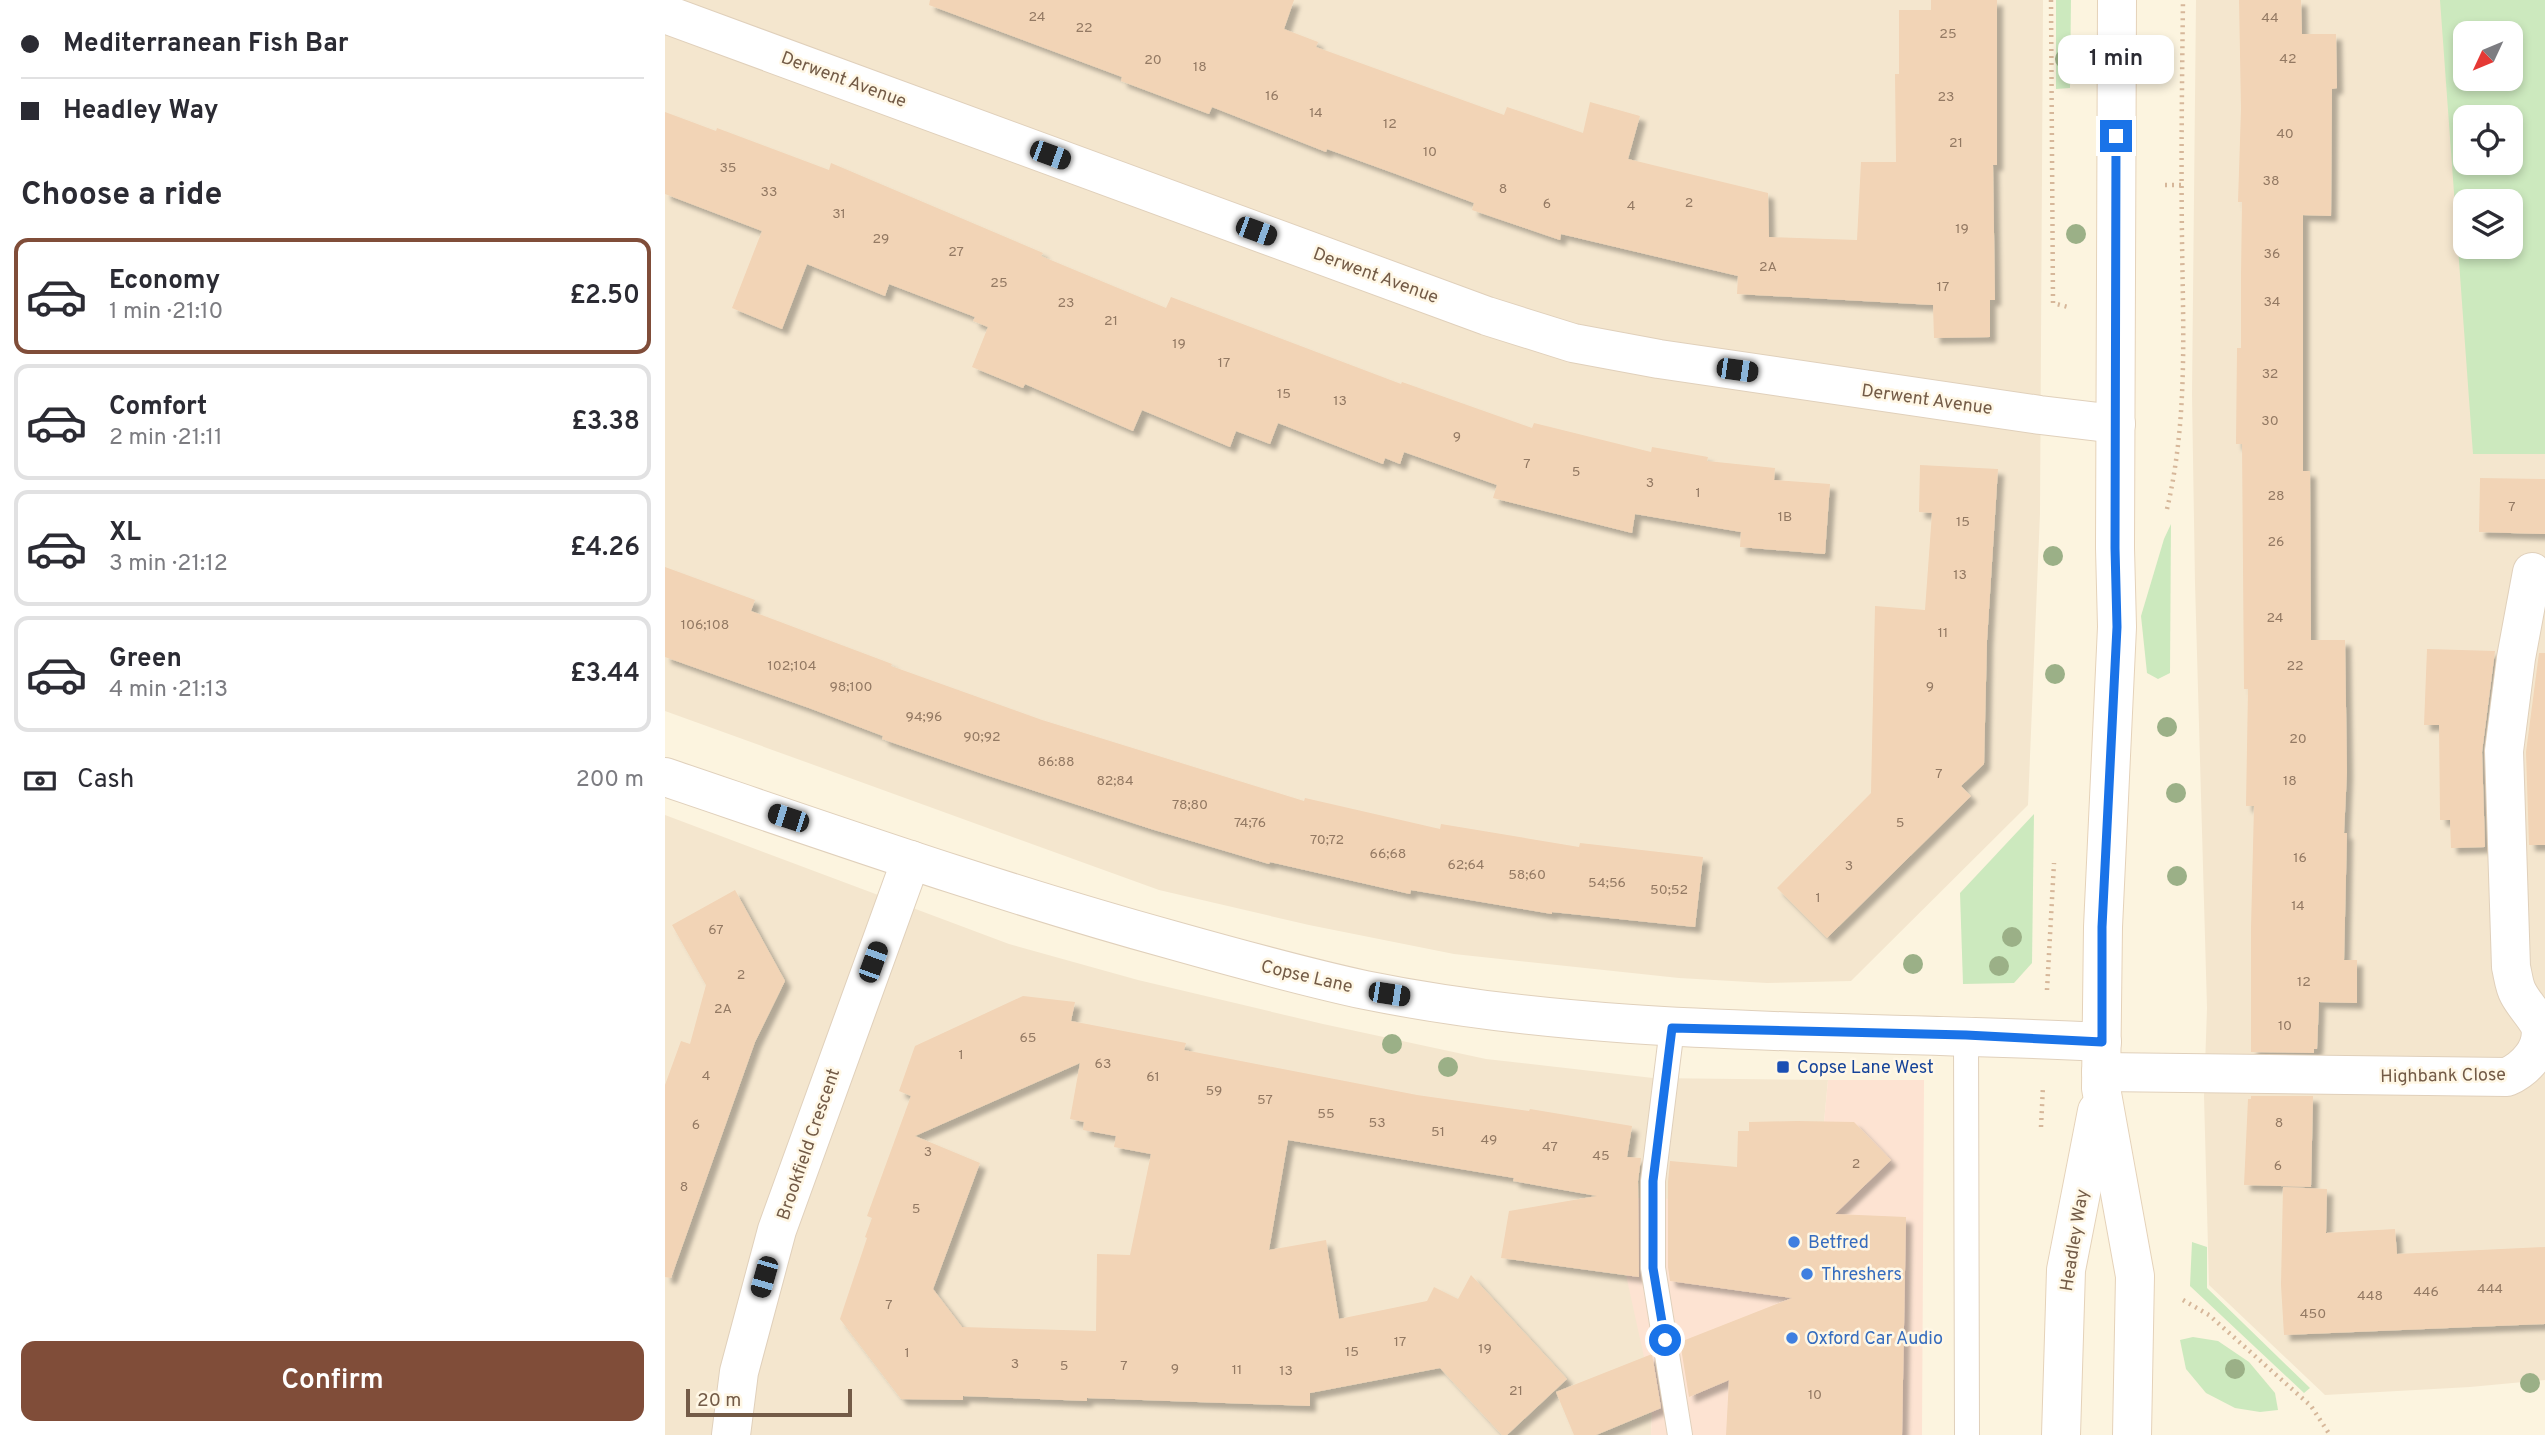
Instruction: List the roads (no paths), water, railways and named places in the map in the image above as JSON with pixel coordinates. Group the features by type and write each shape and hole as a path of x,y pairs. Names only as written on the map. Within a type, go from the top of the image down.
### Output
{"street":[{"name":"Headley Way","path":"2061,1435 2066,1270 2101,1067 2102,927 2117,627 2117,0"},
{"name":"Derwent Avenue","path":"665,13 1474,312 1573,343 1686,363 2116,424"},
{"name":"Highbank Close","path":"2101,1067 2507,1077 2521,1071 2541,1044 2540,1027 2517,991 2511,967 2504,751 2515,658 2532,572"},
{"name":"Copse Lane","path":"665,777 1083,915 1246,961 1366,990 1483,1009 1672,1028 1966,1035 2101,1067"},
{"name":"Brookfield Crescent","path":"731,1435 739,1373 777,1230 911,860"},
{"name":"Headley Way","path":"2101,1067 2135,1276 2132,1435"}],"lane":[{"path":"1672,1028 1653,1181 1653,1268 1680,1435"},
{"path":"1966,1035 1967,1435"}],"place":[{"name":"Copse Lane West","path":"1783,1067"},
{"name":"Betfred","path":"1794,1242"},
{"name":"Threshers","path":"1807,1274"},
{"name":"Oxford Car Audio","path":"1792,1338"}]}
